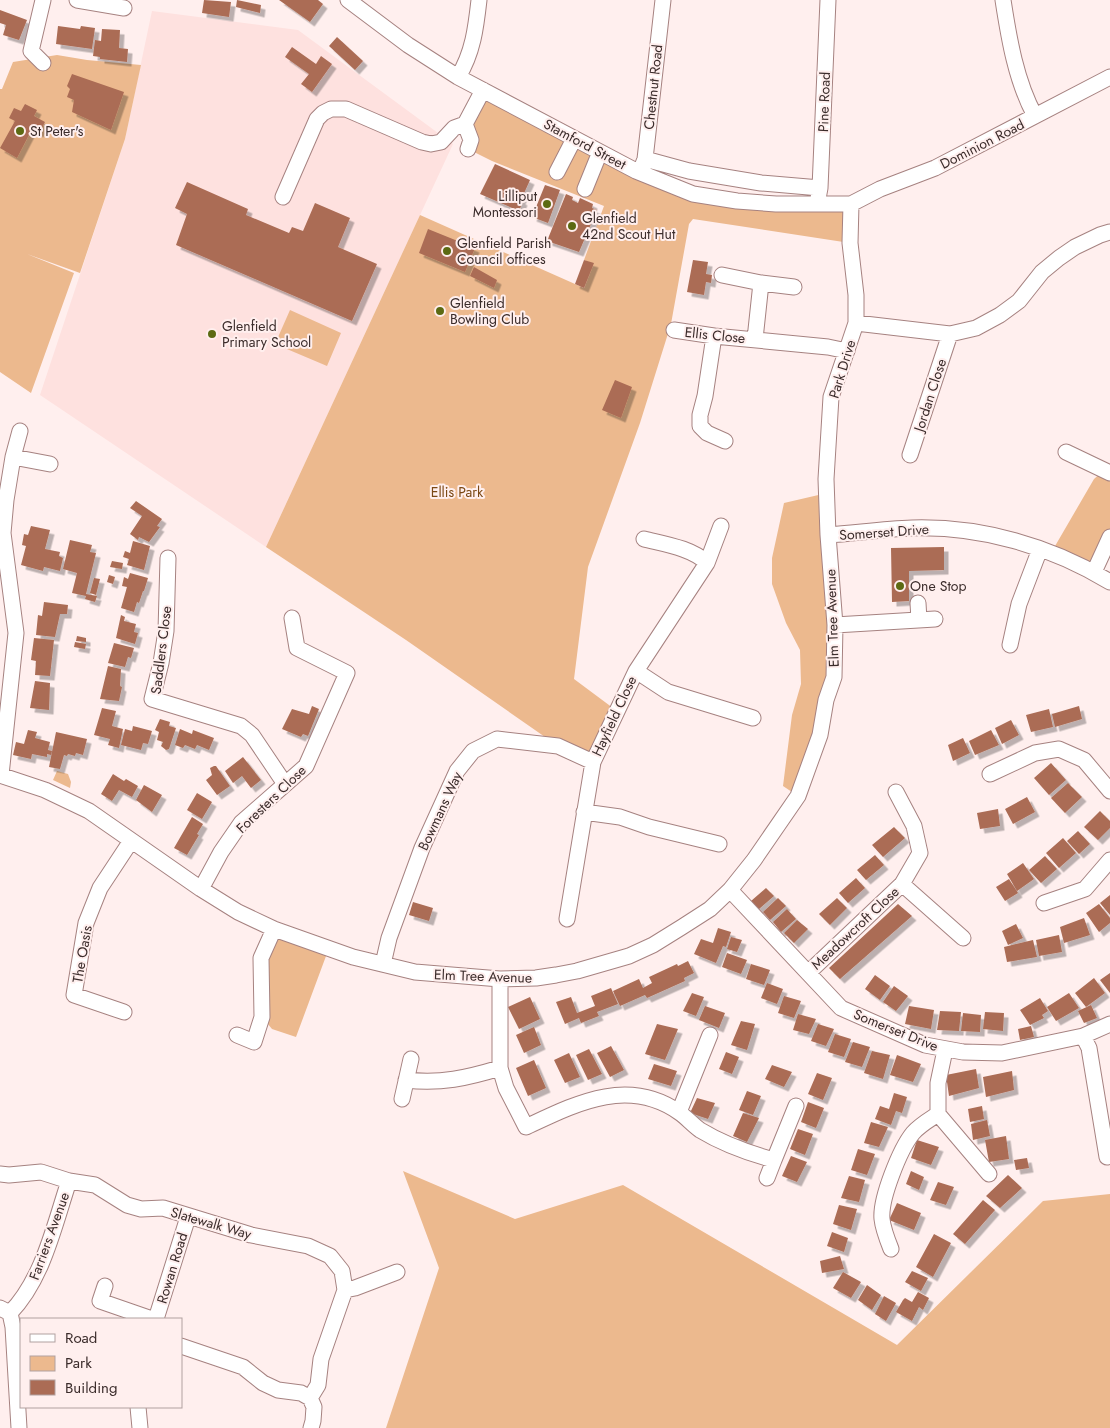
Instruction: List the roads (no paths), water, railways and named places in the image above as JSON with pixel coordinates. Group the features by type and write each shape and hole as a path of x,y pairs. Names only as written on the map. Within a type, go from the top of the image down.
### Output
{"street":[{"path":"43,0 31,50 43,63"},
{"path":"78,0 124,8"},
{"name":"Stamford Street","path":"348,0 408,44 458,77 600,152 642,166 693,194 736,201 776,204 851,204"},
{"path":"458,77 466,64 474,34 479,0"},
{"name":"Chestnut Road","path":"642,166 663,0"},
{"name":"Pine Road","path":"817,204 820,188 828,0"},
{"path":"1002,0 1017,72 1028,103 1035,116"},
{"name":"Dominion Road","path":"851,204 880,189 935,168 1110,77"},
{"path":"283,197 317,119 323,113 331,109 346,109 422,142 431,144 441,142 454,128 465,124 483,90"},
{"path":"465,124 471,140 468,149"},
{"path":"558,172 574,139"},
{"path":"585,189 600,152"},
{"path":"642,166 689,171 762,183 820,188"},
{"name":"Park Drive","path":"828,535 826,479 831,397 856,323 856,296 850,233 851,204"},
{"path":"856,323 950,334 976,328 1000,316 1019,301 1042,272 1059,258 1100,234 1110,232"},
{"path":"722,275 794,287"},
{"name":"Ellis Close","path":"755,339 761,283"},
{"name":"Ellis Close","path":"674,330 714,336 828,347 847,351"},
{"name":"Jordan Close","path":"910,455 950,334"},
{"path":"714,336 705,396 700,415 700,426 707,433 725,441"},
{"path":"0,775 16,633 3,533 13,457 20,431"},
{"path":"1066,452 1110,473"},
{"path":"13,457 50,464"},
{"name":"Hayfield Close","path":"567,919 593,762 636,671 707,563 721,526"},
{"name":"Somerset Drive","path":"828,535 912,528 946,529 988,535 1040,549 1067,559 1110,582"},
{"name":"Elm Tree Avenue","path":"0,775 45,790 89,810 200,890 238,912 274,929 353,957 415,972 500,979 536,978 556,975 630,956 653,945 710,909 730,890 754,860 798,796 820,735 826,700 834,677 835,625 828,535"},
{"path":"1094,572 1110,537"},
{"path":"644,539 689,552 707,563"},
{"path":"1010,645 1018,604 1040,549"},
{"name":"Saddlers Close","path":"168,558 166,631 161,663 152,699 241,726 252,735 285,784"},
{"path":"918,603 919,620"},
{"name":"Foresters Close","path":"200,890 221,852 241,823 306,766 347,673 297,648 292,618"},
{"path":"835,625 935,619"},
{"path":"636,671 668,692 754,718"},
{"name":"Bowmans Way","path":"383,964 389,938 422,848 457,771 473,751 496,740 558,746 593,762"},
{"path":"990,774 1035,753 1059,749 1084,760 1110,792"},
{"name":"Meadowcroft Close","path":"808,973 902,884 920,854 914,826 896,792"},
{"path":"584,812 620,817 649,827 719,844"},
{"name":"The Oasis","path":"124,1012 74,995 86,923 100,888 131,841"},
{"path":"1044,903 1085,889 1110,860"},
{"name":"Meadowcroft Close","path":"902,884 963,938"},
{"name":"Somerset Drive","path":"730,890 841,1008 925,1045 963,1052 1002,1053 1083,1036 1110,1024"},
{"path":"236,1035 254,1042 262,1017 261,958 274,929"},
{"path":"500,979 500,1068 506,1088 528,1132 576,1105 593,1099 609,1096 642,1096 679,1112 699,1129 722,1142 774,1160"},
{"path":"679,1112 710,1035"},
{"path":"1083,1036 1089,1048 1105,1111 1107,1156"},
{"path":"945,1050 938,1082 938,1114 989,1174"},
{"path":"402,1099 412,1059"},
{"path":"406,1080 438,1082 465,1078 500,1068"},
{"path":"767,1178 796,1106"},
{"path":"891,1249 882,1218 884,1196 901,1152 912,1134 919,1126 938,1114"},
{"name":"Slatewalk Way","path":"0,1174 41,1172 69,1181 95,1184 127,1205 141,1209 163,1208 252,1235 308,1246 330,1256 342,1271 345,1290"},
{"name":"Farriers Avenue","path":"5,1311 18,1304 36,1277 69,1181"},
{"name":"Rowan Road","path":"154,1318 188,1216"},
{"path":"310,1398 318,1385 321,1359 345,1290 397,1272"},
{"path":"105,1286 100,1301 151,1318"},
{"path":"5,1311 13,1326 20,1402 18,1428"},
{"path":"182,1346 243,1367 263,1383 278,1390 301,1393 310,1398 314,1407 313,1421 310,1428"},
{"path":"138,1408 140,1428"}],"place":[{"name":"St Peter's","path":"20,131"},
{"name":"Lilliput Montessori","path":"547,204"},
{"name":"Glenfield 42nd Scout Hut","path":"572,226"},
{"name":"Glenfield Parish Council offices","path":"447,251"},
{"name":"Glenfield Bowling Club","path":"440,311"},
{"name":"Glenfield Primary School","path":"212,334"},
{"name":"One Stop","path":"900,586"}],"park label":[{"name":"Ellis Park","path":"457,492"}]}
